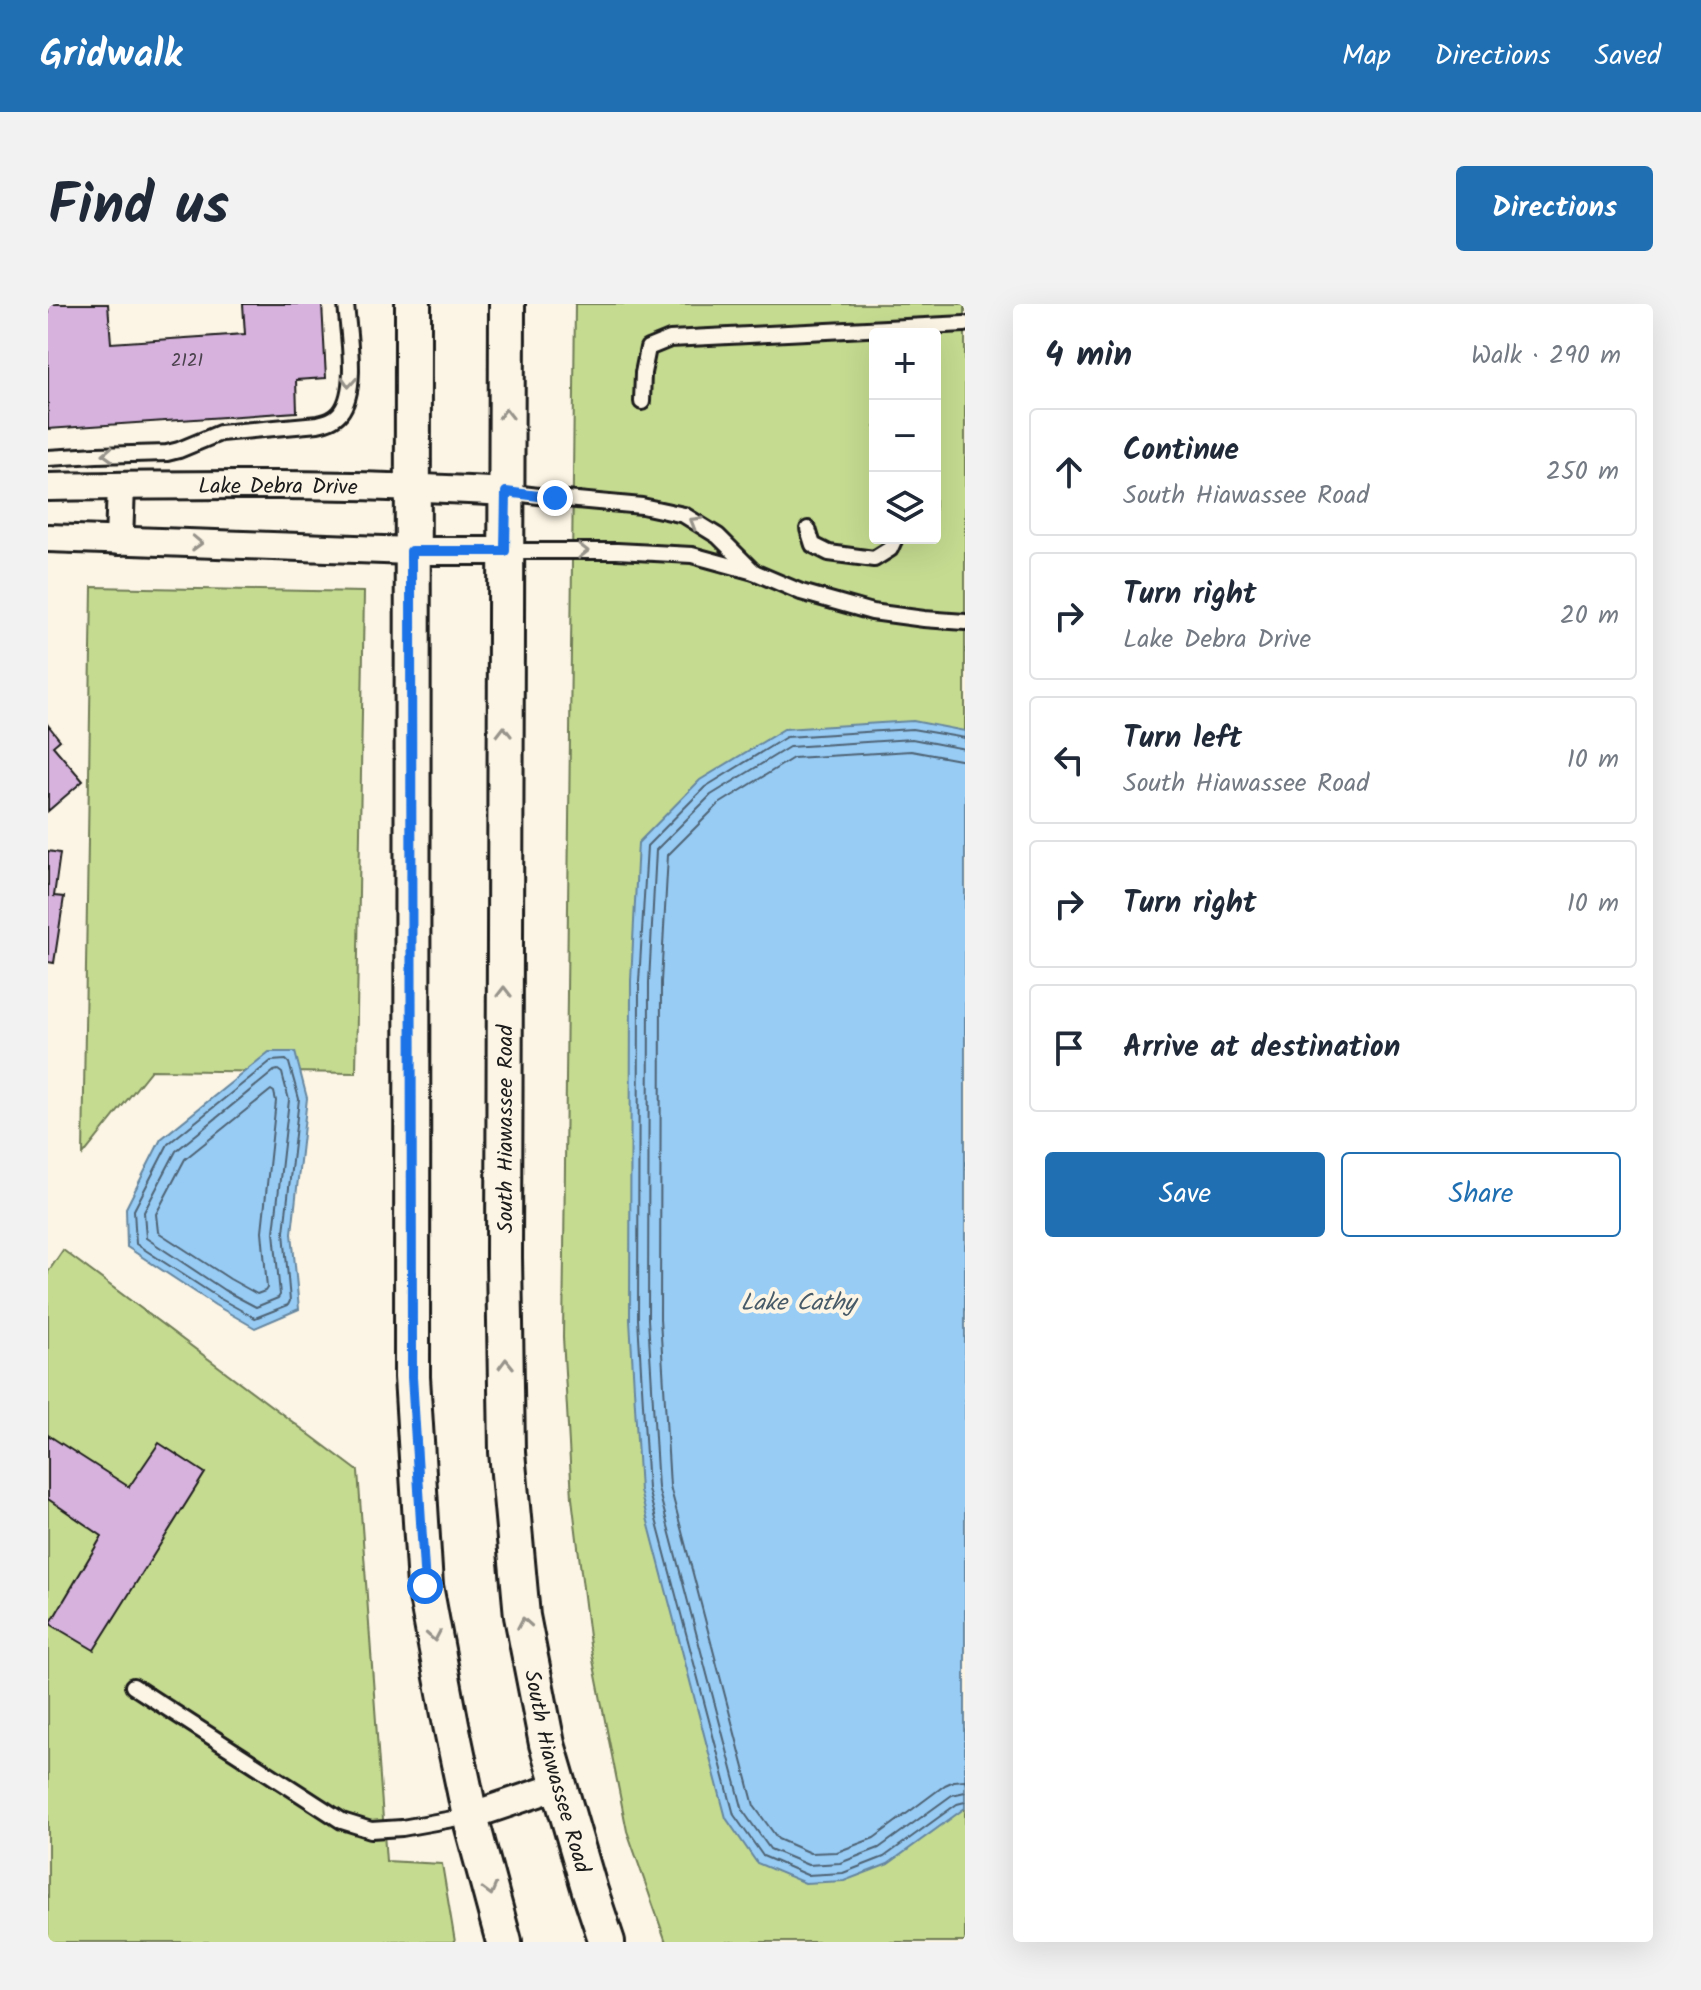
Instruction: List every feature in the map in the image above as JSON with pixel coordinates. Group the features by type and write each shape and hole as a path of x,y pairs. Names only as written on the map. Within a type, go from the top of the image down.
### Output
{"street":[{"path":"413,304 412,1377 425,1586 470,1816 504,1942"},
{"name":"South Hiawassee Road","path":"507,304 504,1257 507,1452 522,1616 547,1744 607,1942"},
{"name":"Lake Debra Drive","path":"48,487 245,484 506,492"},
{"path":"119,541 121,486"},
{"path":"48,538 411,551 505,551"},
{"path":"470,1816 559,1786"}],"lane":[{"path":"48,458 167,453 220,433 330,421 346,404 350,385 346,304"},
{"path":"642,402 648,348 670,339 965,324"},
{"path":"506,492 642,506 684,515 718,536 754,572"},
{"path":"808,529 813,545 829,553 874,559 890,549 892,544"},
{"path":"505,551 692,555 754,572 801,592 872,612 965,622"},
{"path":"133,1686 342,1821 371,1830 470,1816"}],"green space":[{"path":"575,304 965,304 965,1942 666,1942 627,1831 590,1645 572,1498 563,1337"},
{"path":"92,587 364,592 356,1073 151,1070 83,1155"},
{"path":"63,1250 358,1471 386,1861 442,1864 455,1942 48,1942 48,1272"}],"water":[{"name":"Lake Cathy","path":"913,721 965,731 965,1808 888,1864 844,1881 805,1883 757,1863 726,1818 640,1491 630,1320 631,981 638,843 700,780 784,729"},
{"path":"269,1052 295,1052 307,1098 292,1233 299,1309 255,1328 127,1247 126,1208 161,1139"}],"building":[{"path":"48,304 108,304 111,343 245,334 243,304 322,304 326,378 296,380 297,412 48,429"},
{"path":"48,725 60,740 53,746 83,781 48,811"},
{"path":"48,851 60,853 54,896 64,897 54,963 48,962"},
{"path":"48,1435 129,1487 159,1443 205,1473 94,1650 50,1624 102,1536 48,1499"}],"route":[{"path":"425,1586 412,1377 411,551 505,551 506,492 555,498"}]}
